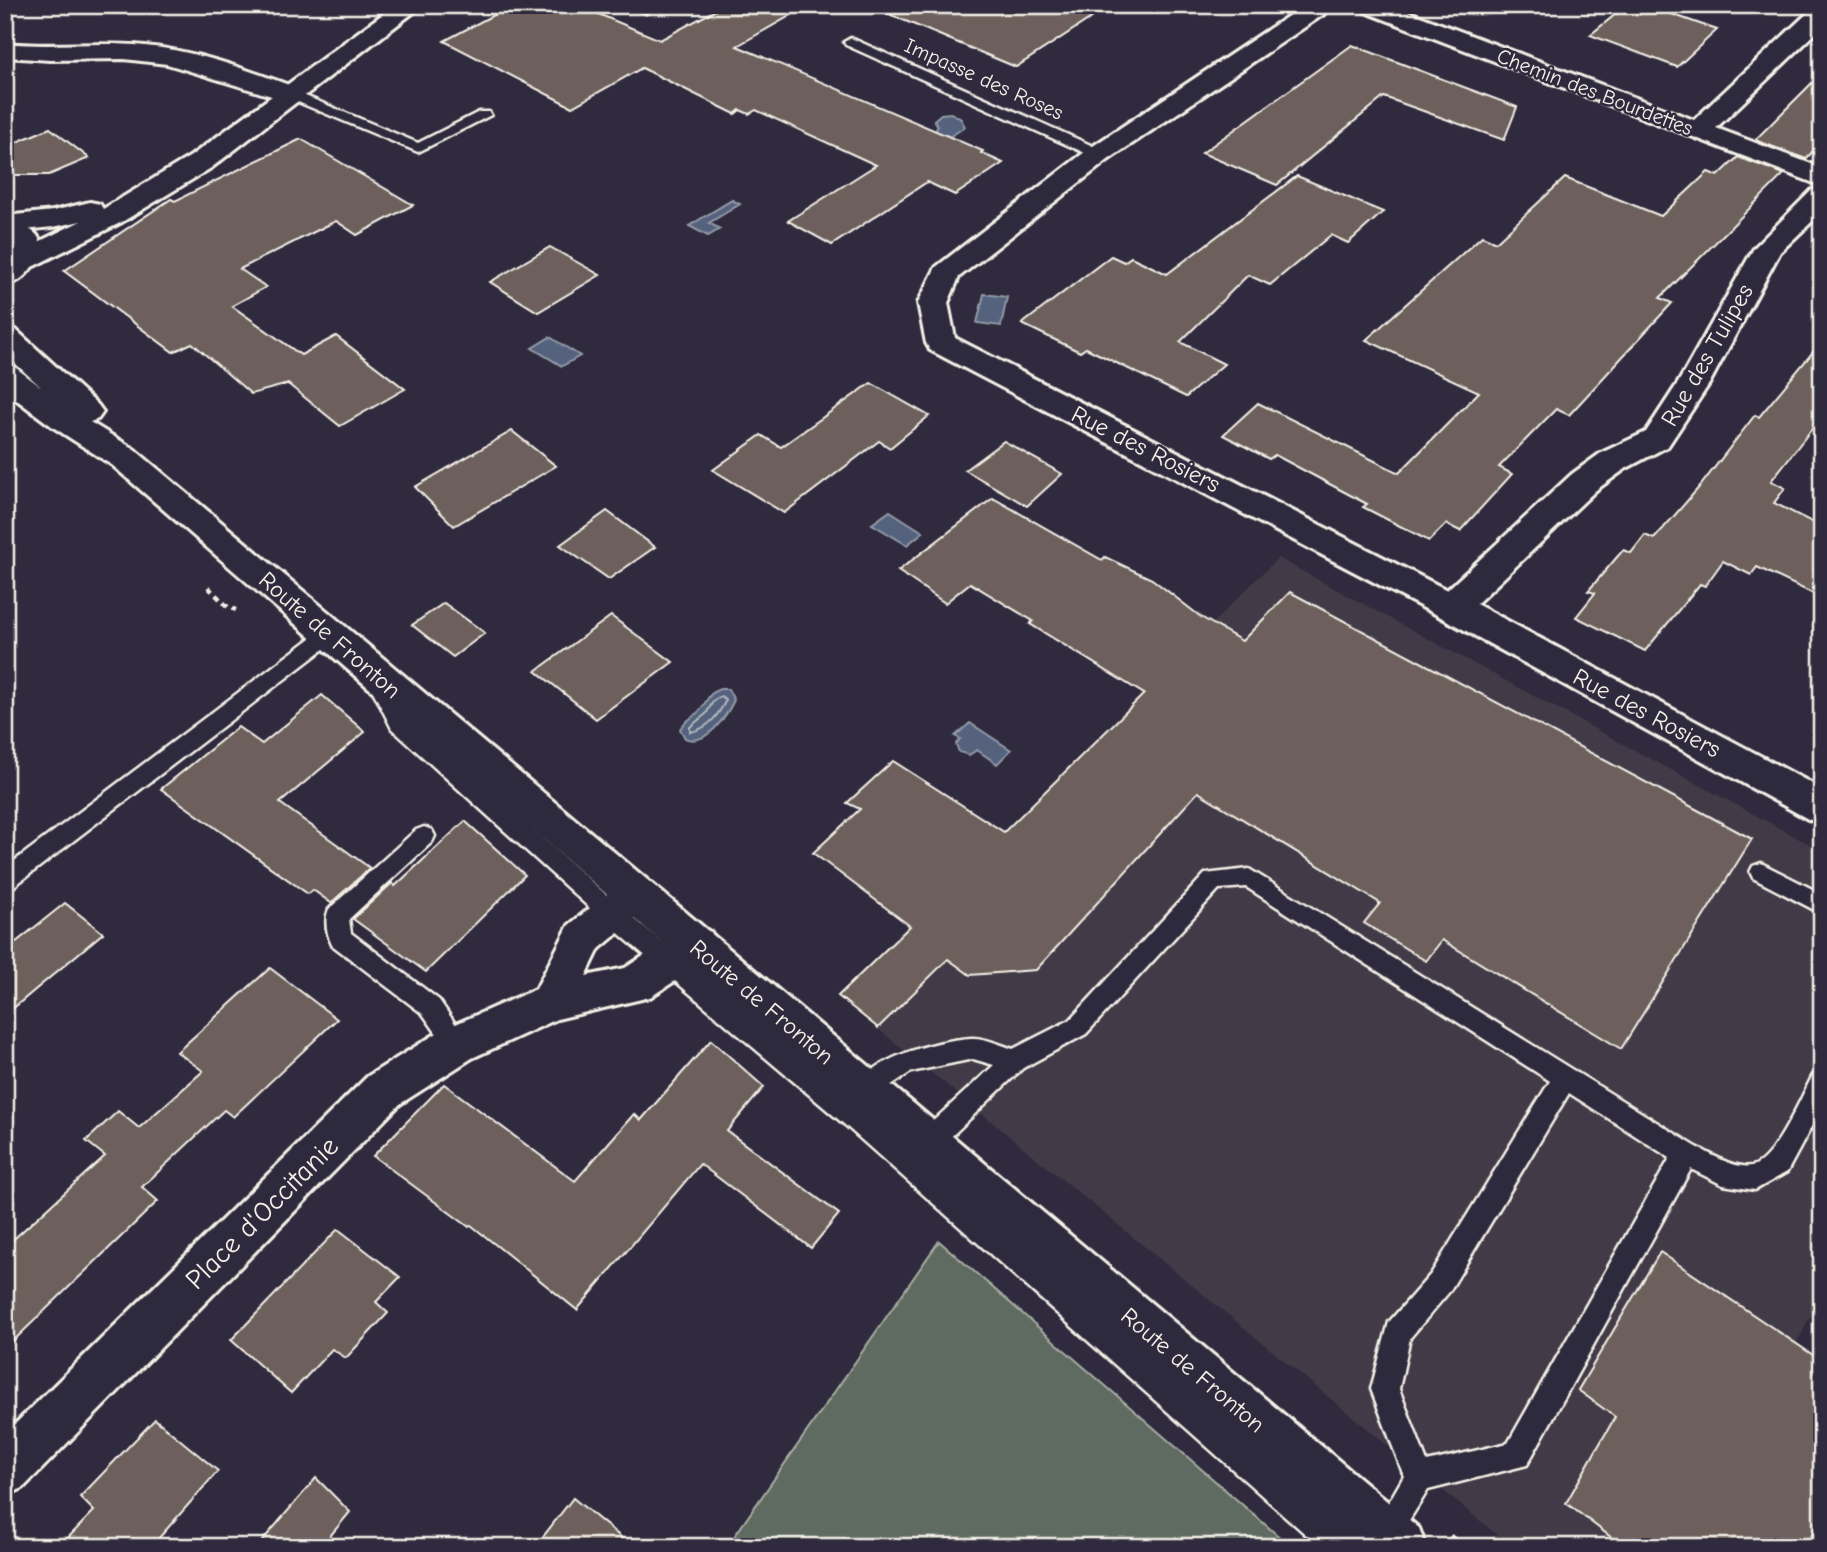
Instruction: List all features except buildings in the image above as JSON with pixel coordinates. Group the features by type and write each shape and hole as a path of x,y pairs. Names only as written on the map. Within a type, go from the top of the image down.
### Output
{"street":[{"path":"15,269 122,210 201,162 411,5"},
{"name":"Rue des Rosiers","path":"1322,5 1099,154 946,273 933,303 941,343 1451,607 1822,808"},
{"name":"Chemin des Bourdettes","path":"1368,5 1822,178"},
{"path":"1698,131 1822,13"},
{"path":"5,50 23,53 125,52 167,56 204,65 291,94"},
{"path":"5,226 53,219 103,206 144,191 201,162"},
{"name":"Rue des Tulipes","path":"1451,607 1584,482 1613,461 1657,439 1693,384 1768,248 1822,196"},
{"path":"5,226 22,235 27,242 28,251 15,269"},
{"path":"5,337 85,410 123,457"},
{"path":"8,383 123,457"},
{"name":"Route de Fronton","path":"123,457 374,673 623,904 683,954 765,1007 867,1090 1392,1540"},
{"path":"551,1002 584,937 623,904"},
{"name":"Place d'Occitanie","path":"5,1470 384,1090 457,1044 551,1002 635,984 683,954"}],"lane":[{"name":"Impasse des Roses","path":"851,42 1099,154"},
{"path":"291,94 418,148 484,115"},
{"path":"5,881 330,634"},
{"path":"424,836 337,916 340,938 431,1007 457,1044"},
{"path":"1761,872 1822,905"},
{"path":"928,1143 1015,1060 1078,1027 1213,880 1249,878 1686,1154 1723,1172 1755,1178 1778,1164 1822,1083"},
{"path":"683,954 854,1117 1342,1547"},
{"path":"867,1090 891,1070 908,1062 973,1048 1015,1060"},
{"path":"1392,1540 1419,1478 1385,1390 1398,1331 1440,1283 1566,1077"},
{"path":"1419,1478 1517,1455 1686,1154"}],"shaded area":[{"path":"1278,558 1822,851 1822,1293 1694,1547 1512,1547 838,996"}],"green space":[{"path":"939,1241 1291,1547 727,1547"}],"water":[{"path":"951,113 961,119 965,127 946,139 935,131 938,126 934,120 941,114"},
{"path":"732,200 740,204 709,223 720,229 708,236 689,226"},
{"path":"984,294 1007,297 1001,326 977,323"},
{"path":"550,337 580,356 562,366 532,348"},
{"path":"890,511 923,532 907,545 872,524"},
{"path":"720,689 728,689 734,700 726,714 708,734 693,740 685,738 680,729 682,726"},
{"path":"970,723 1011,750 997,764 977,750 969,755 959,752 956,744 960,739 955,736"}]}
